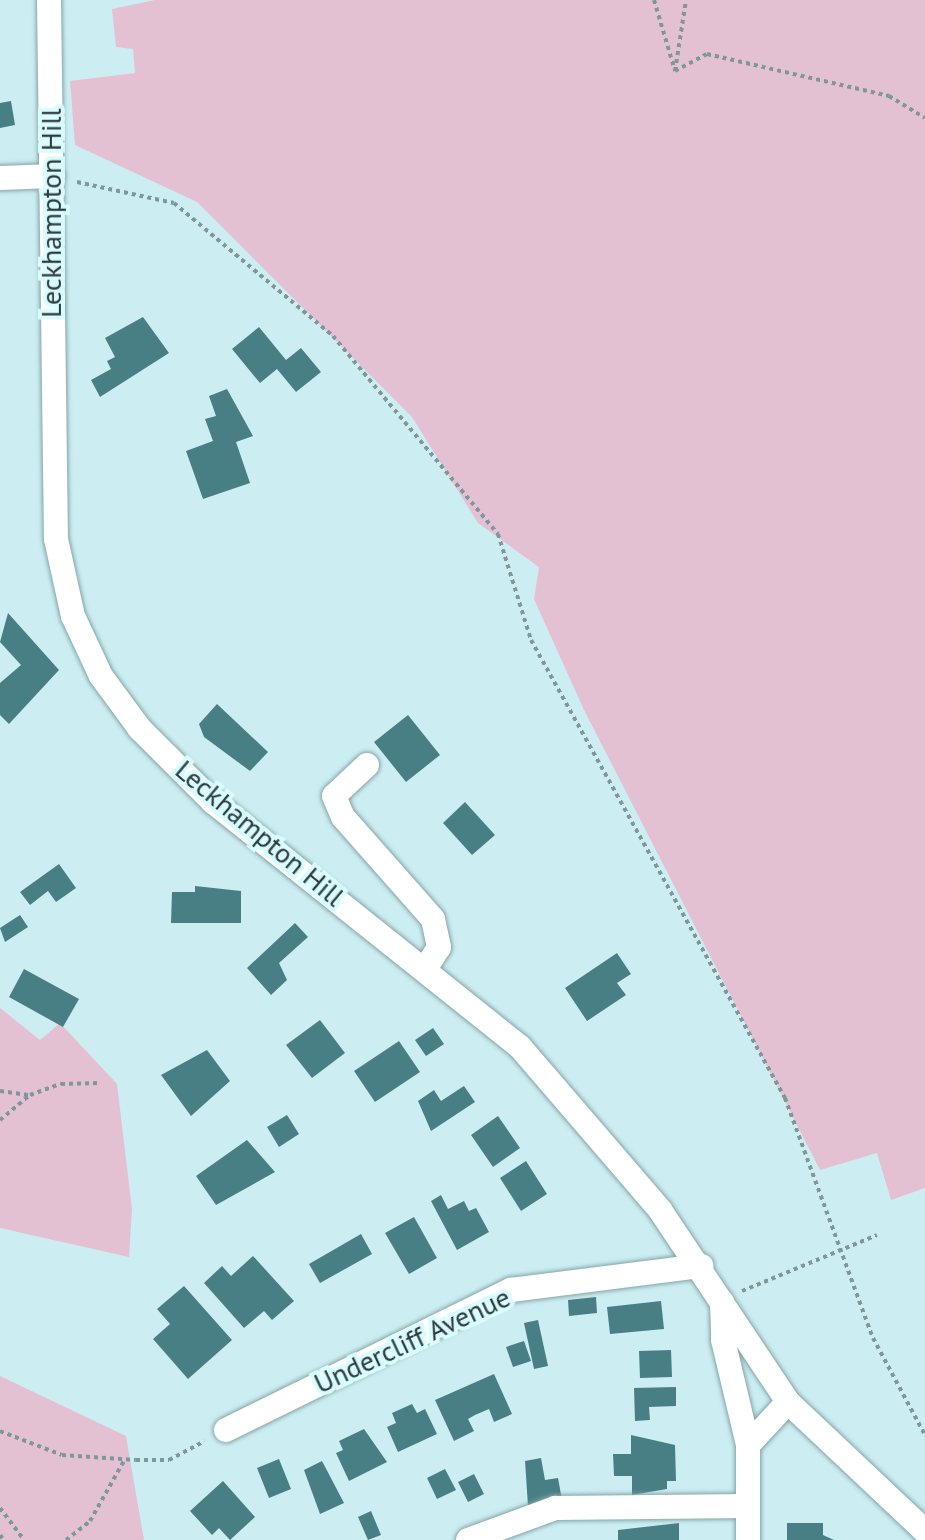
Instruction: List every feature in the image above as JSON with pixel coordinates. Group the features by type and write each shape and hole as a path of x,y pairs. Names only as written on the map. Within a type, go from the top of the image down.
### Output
{"street":[{"name":"Leckhampton Hill","path":"49,0 56,539 85,647 126,712 212,801 520,1047 573,1103 701,1266 788,1402 925,1531"},
{"path":"0,178 53,176"},
{"path":"367,765 334,796 343,817 433,919 439,947 425,969"},
{"name":"Undercliff Avenue","path":"226,1430 511,1290 701,1266"},
{"path":"722,1300 723,1340 748,1445 748,1540"},
{"path":"748,1445 788,1402"},
{"path":"468,1540 555,1508 748,1506"}],"path":[{"path":"654,0 675,71"},
{"path":"675,71 686,0"},
{"path":"675,71 707,54 889,96 925,118"},
{"path":"53,176 174,203 333,336 498,534 531,640 785,1098 873,1338 925,1435"},
{"path":"0,1120 30,1095 61,1084 101,1083"},
{"path":"0,1091 30,1095"},
{"path":"722,1300 877,1235"},
{"path":"0,1431 62,1455 169,1460 226,1430"},
{"path":"66,1540 90,1521 125,1459"},
{"path":"0,1508 24,1540"},
{"path":"0,1535 4,1540"}],"shaded area":[{"path":"155,0 925,0 925,1188 891,1200 877,1153 820,1170 584,710 534,599 539,567 478,523 412,417 197,202 75,145 70,81 135,73 133,49 116,47 112,9"},
{"path":"0,1008 40,1040 60,1023 117,1084 132,1209 129,1257 0,1228"},
{"path":"0,1376 126,1436 144,1540 0,1540"}],"building":[{"path":"11,101 15,125 0,128 0,103"},
{"path":"143,317 169,353 100,397 91,380 111,369 107,361 115,357 105,338"},
{"path":"259,327 286,360 301,348 321,372 296,392 277,369 260,383 232,349"},
{"path":"227,389 253,436 236,442 250,483 203,499 186,451 213,441 205,419 216,416 209,396"},
{"path":"8,613 59,670 9,724 0,715 0,683 21,665 0,642"},
{"path":"217,704 268,752 250,771 204,737 199,724"},
{"path":"408,715 440,755 406,782 374,742"},
{"path":"465,802 495,835 472,855 443,823"},
{"path":"59,864 76,888 56,902 48,891 30,905 20,892"},
{"path":"195,886 241,891 241,923 171,923 172,892 195,892"},
{"path":"20,915 28,927 5,942 0,928"},
{"path":"295,923 308,937 279,963 287,980 271,995 247,968"},
{"path":"617,953 631,974 617,983 626,995 587,1021 565,988"},
{"path":"24,969 79,999 63,1027 9,997"},
{"path":"320,1020 345,1053 312,1078 286,1045"},
{"path":"433,1028 444,1044 426,1056 415,1040"},
{"path":"399,1041 420,1072 375,1102 354,1071"},
{"path":"207,1050 230,1081 191,1116 161,1075"},
{"path":"464,1086 475,1102 431,1131 418,1101 434,1090 441,1101"},
{"path":"287,1115 299,1134 279,1147 267,1127"},
{"path":"498,1116 520,1148 493,1167 471,1135"},
{"path":"247,1140 275,1172 216,1205 196,1176"},
{"path":"526,1161 547,1194 521,1211 500,1178"},
{"path":"441,1195 448,1209 464,1201 469,1211 476,1208 489,1232 457,1250 431,1201"},
{"path":"414,1217 437,1258 409,1274 385,1233"},
{"path":"361,1234 372,1254 320,1283 309,1264"},
{"path":"253,1256 294,1301 272,1320 264,1311 244,1328 204,1283 222,1266 231,1276"},
{"path":"184,1286 232,1340 188,1379 153,1339 170,1324 157,1309"},
{"path":"596,1297 597,1313 569,1316 568,1300"},
{"path":"661,1301 664,1329 610,1334 607,1307"},
{"path":"538,1320 548,1366 534,1369 524,1323"},
{"path":"524,1341 531,1361 513,1367 506,1347"},
{"path":"671,1350 672,1377 640,1378 639,1351"},
{"path":"494,1374 512,1414 494,1422 489,1409 475,1415 468,1419 474,1431 454,1441 435,1400"},
{"path":"676,1387 676,1406 649,1407 650,1420 635,1421 634,1388"},
{"path":"412,1404 417,1413 425,1409 437,1434 398,1452 387,1427 396,1423 392,1413"},
{"path":"364,1429 387,1462 349,1481 336,1453 343,1450 339,1441"},
{"path":"631,1435 675,1445 676,1481 667,1481 667,1489 632,1495 632,1476 614,1476 613,1454 631,1454"},
{"path":"541,1458 545,1480 558,1478 562,1500 528,1506 525,1461"},
{"path":"279,1459 291,1489 269,1498 257,1468"},
{"path":"322,1461 344,1503 320,1514 304,1470"},
{"path":"445,1469 456,1490 437,1499 427,1478"},
{"path":"474,1474 484,1494 468,1502 458,1482"},
{"path":"223,1481 255,1517 230,1540 219,1528 212,1535 190,1511"},
{"path":"371,1511 381,1535 368,1540 358,1517"},
{"path":"679,1523 679,1540 618,1540 618,1530"},
{"path":"787,1523 823,1523 823,1535 834,1540 787,1540"}]}
